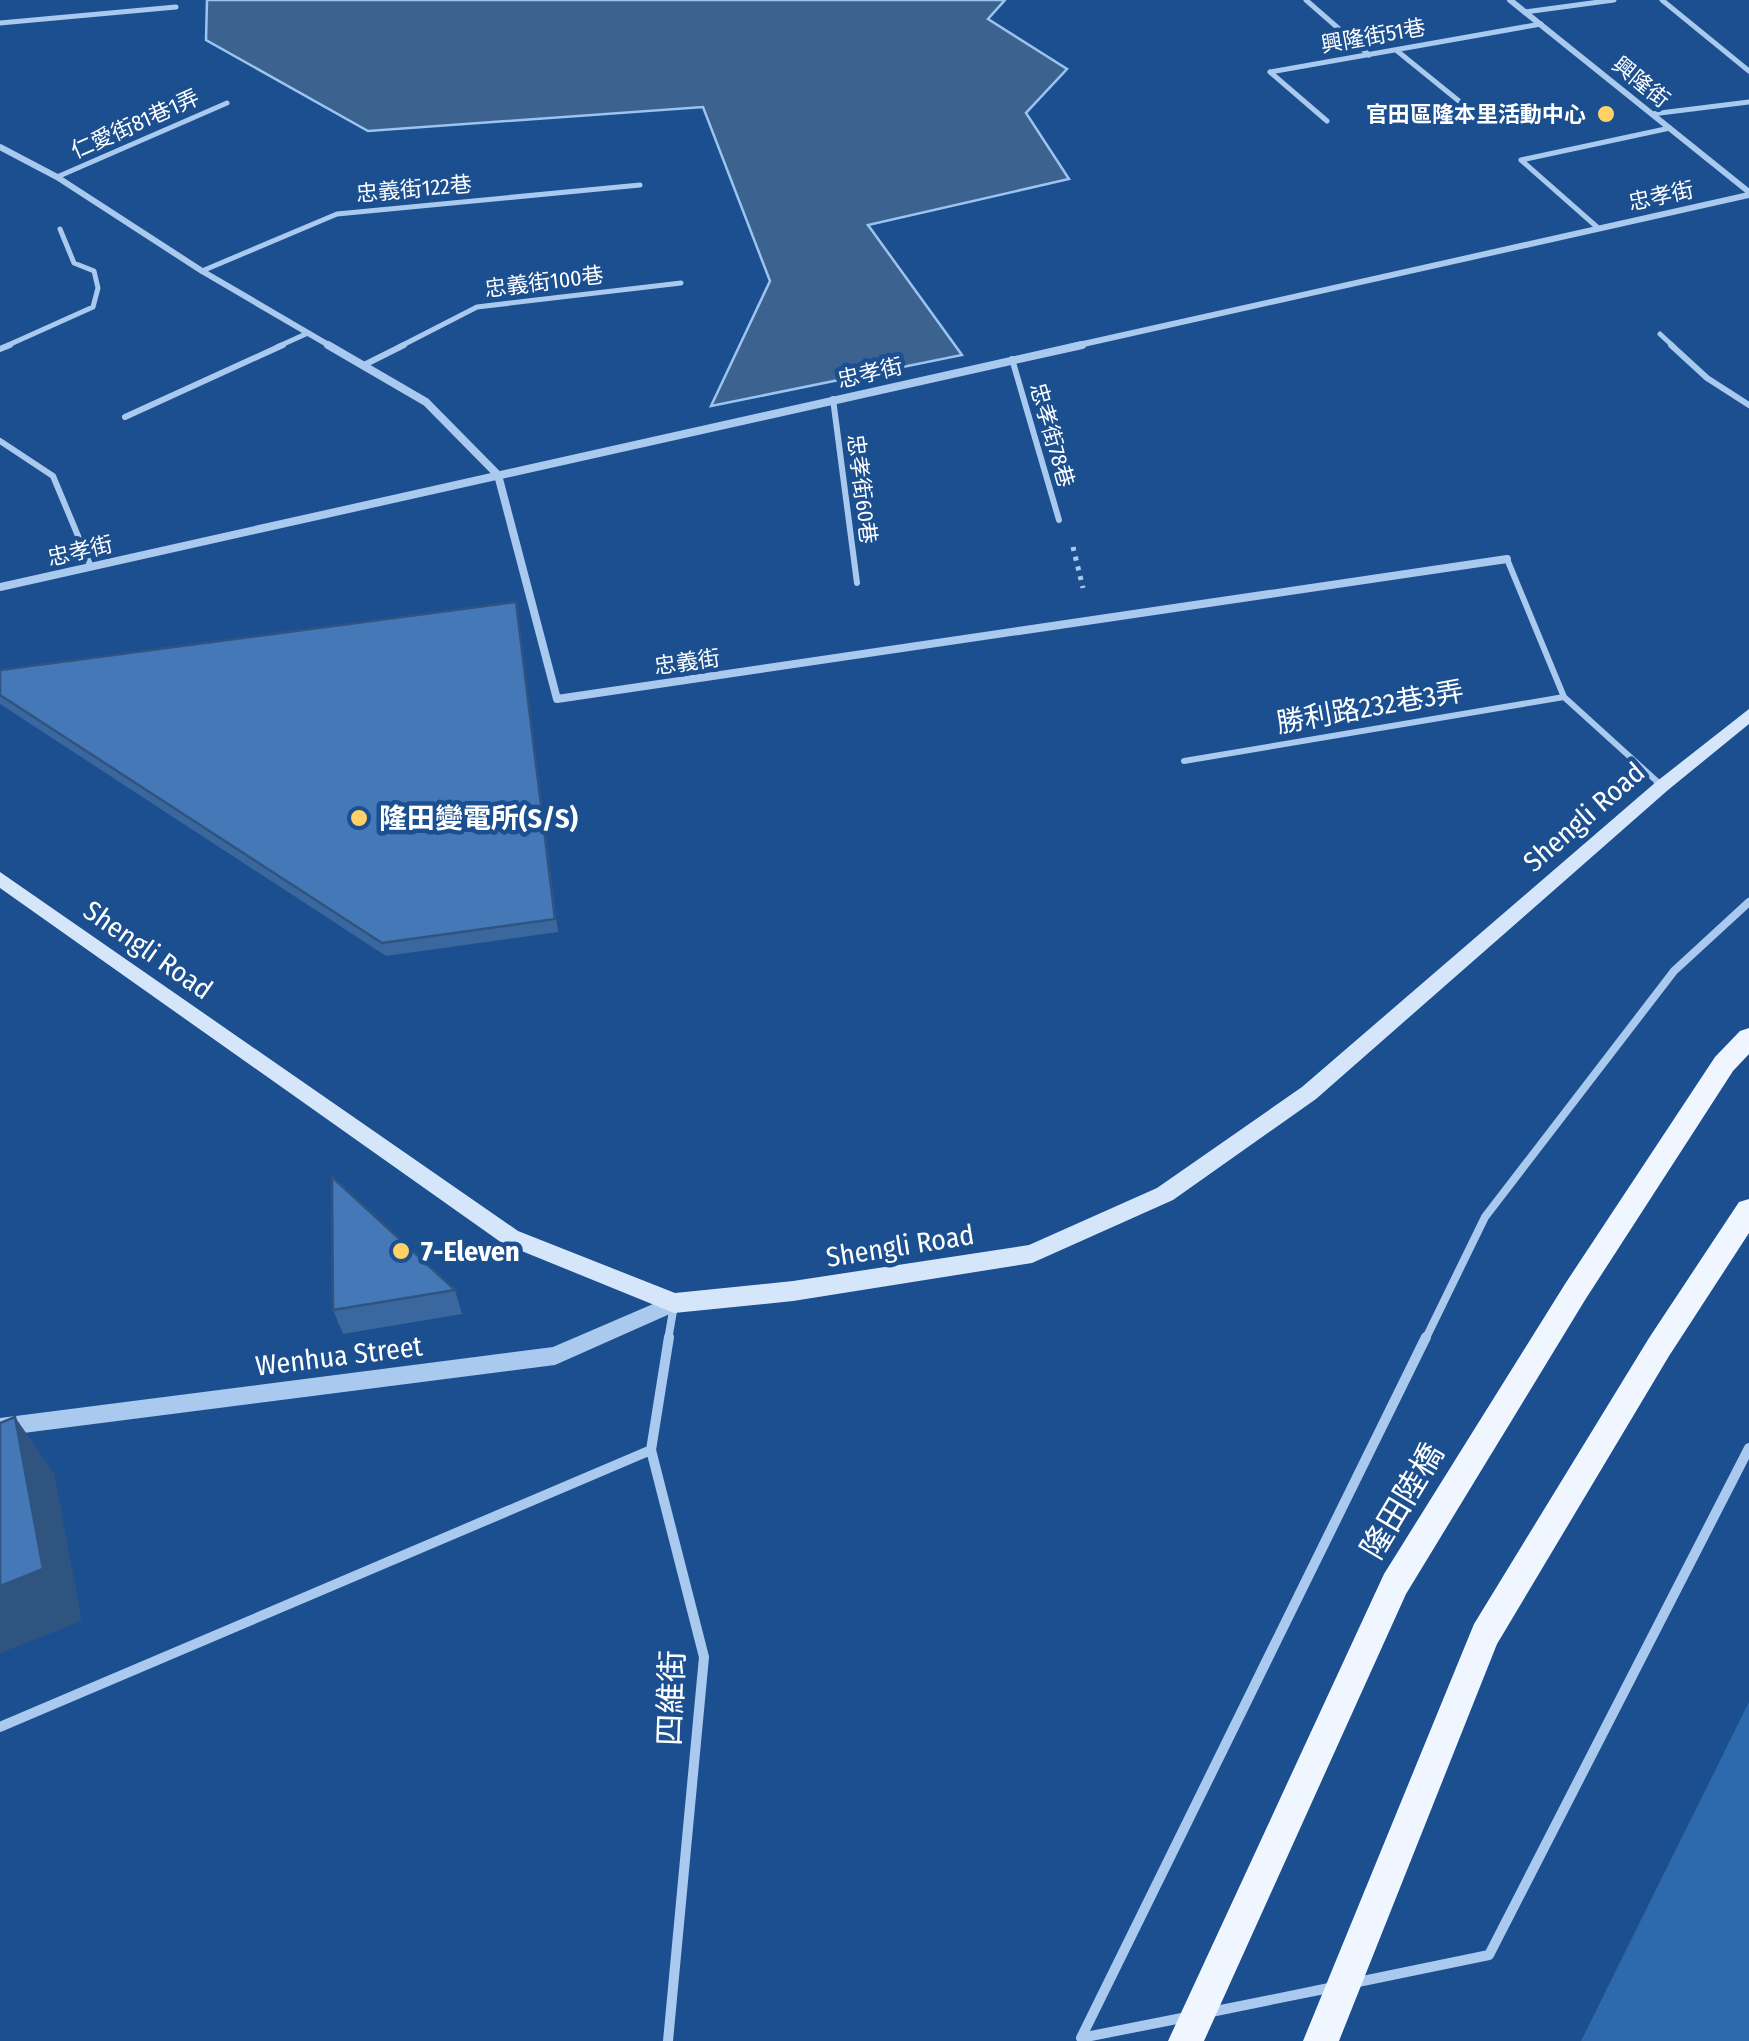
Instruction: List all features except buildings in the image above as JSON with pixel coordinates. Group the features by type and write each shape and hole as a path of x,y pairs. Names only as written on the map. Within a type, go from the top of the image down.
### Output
{"main road":[{"name":"Shengli Road","path":"0,880 510,1237 674,1304 792,1291 1032,1254 1165,1194 1309,1093 1749,715"},
{"name":"隆田陸橋","path":"1186,2041 1395,1584 1576,1292 1724,1064 1749,1038"},
{"path":"1321,2041 1485,1635 1659,1346 1749,1210"}],"street":[{"name":"興隆街","path":"1510,0 1749,194"},
{"name":"忠義街","path":"0,146 57,177 202,271 426,402 498,475 557,699 1507,560"},
{"name":"忠孝街","path":"0,588 1749,194"},
{"name":"Wenhua Street","path":"0,1428 555,1356 674,1304"}],"lane":[{"path":"1306,0 1369,55"},
{"path":"1526,12 1614,0"},
{"path":"1662,0 1749,71"},
{"path":"0,23 176,8"},
{"name":"興隆街51巷","path":"1327,121 1270,72 1541,24"},
{"path":"1396,50 1486,123"},
{"path":"1652,114 1749,102"},
{"name":"仁愛街81巷1弄","path":"57,177 227,103"},
{"path":"1597,227 1521,160 1670,128"},
{"name":"忠義街122巷","path":"202,271 336,214 640,185"},
{"path":"0,349 93,307 98,288 94,270 74,263 60,228"},
{"name":"忠義街100巷","path":"364,366 477,306 681,283"},
{"path":"125,417 308,333"},
{"path":"1660,334 1707,378 1749,405"},
{"name":"忠孝街78巷","path":"1012,359 1059,520"},
{"name":"忠孝街60巷","path":"833,399 857,583"},
{"path":"0,442 53,476 91,566"},
{"path":"1507,560 1564,697 1662,786"},
{"name":"勝利路232巷3弄","path":"1184,762 1564,697"},
{"path":"1749,902 1674,971 1484,1217 1082,2038 1489,1955 1749,1448"},
{"name":"四維街","path":"668,2041 704,1656 652,1450 674,1304"},
{"path":"0,1727 652,1450"}],"path":[{"path":"1059,520 1068,530 1092,620"}],"shaded area":[{"path":"207,0 1005,0 988,19 1067,69 1026,113 1069,179 868,225 962,355 711,406 770,281 703,107 368,131 206,40"},
{"path":"1749,1702 1749,2041 1581,2041"}],"place":[{"name":"官田區隆本里活動中心","path":"1606,114"},
{"name":"隆田變電所(S/S)","path":"359,818"},
{"name":"7-Eleven","path":"401,1251"}]}
